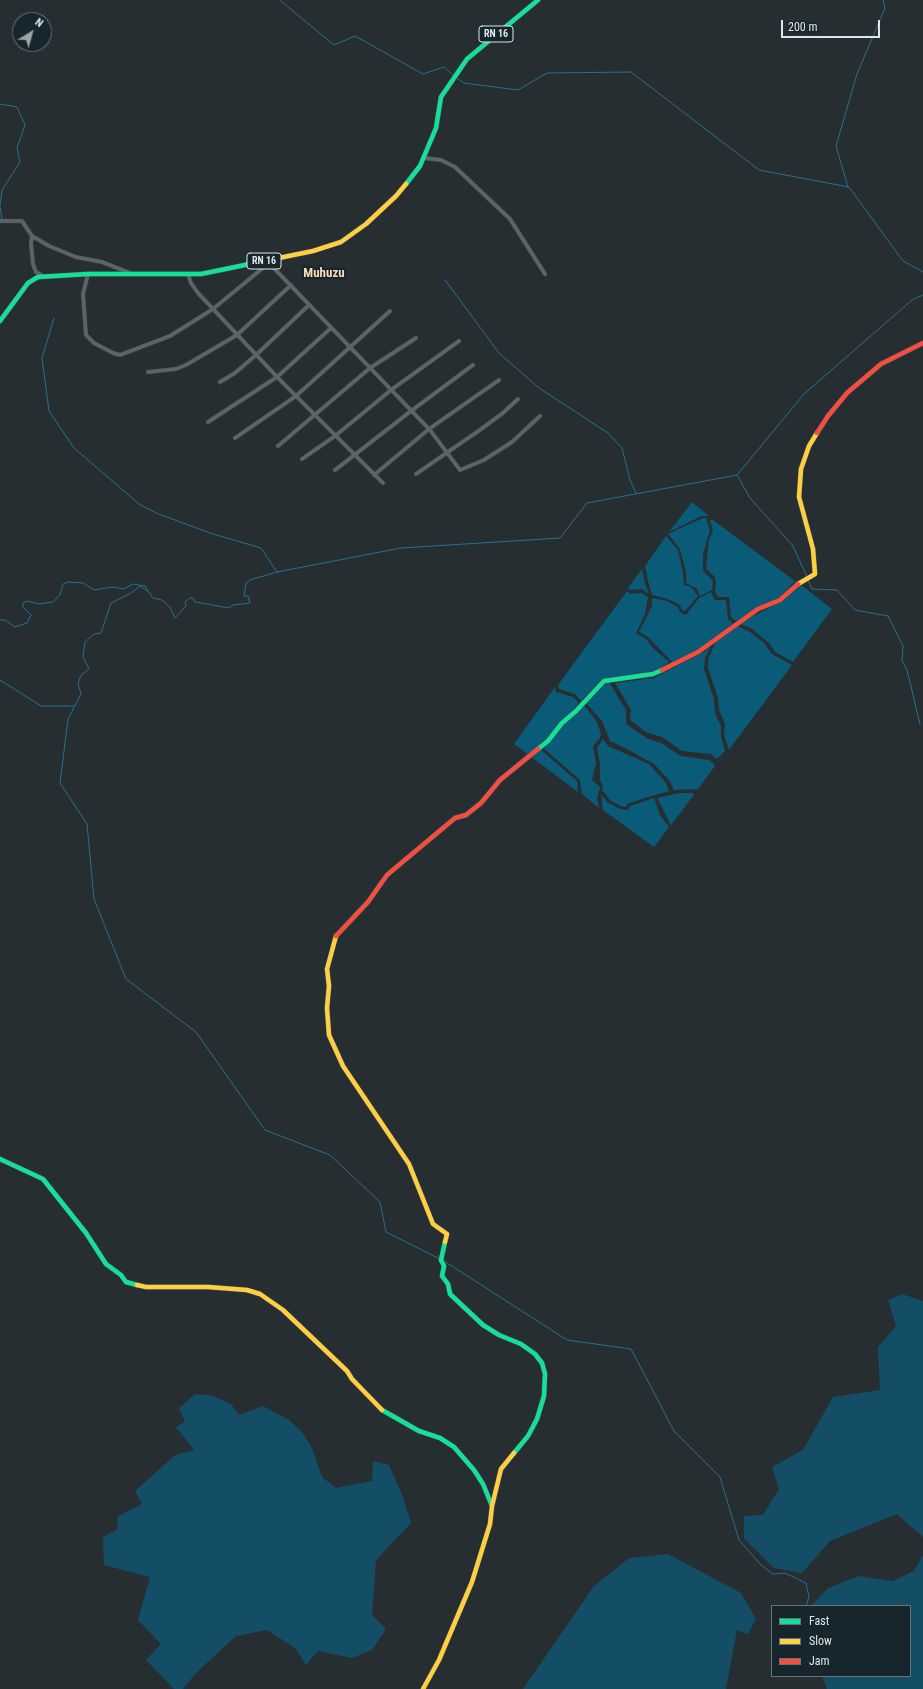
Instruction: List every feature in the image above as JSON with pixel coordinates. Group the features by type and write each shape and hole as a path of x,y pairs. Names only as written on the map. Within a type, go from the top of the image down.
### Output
{"street":[{"name":"RN 16","path":"42,276 88,274 188,274 219,271 268,262 313,251 350,236 366,224 396,196 410,180 424,158 436,128 441,97 472,53 538,0"},
{"path":"424,158 441,160 455,167 510,219 519,236 545,274"},
{"path":"2,221 22,221 32,236 59,251 102,262 133,274"},
{"path":"32,236 31,243 33,264 36,272 42,276"},
{"path":"88,274 83,294 86,335 94,343 112,353 126,355 170,336 213,308 268,262 429,429 460,470 473,466 512,442 540,416"},
{"path":"188,274 191,283 237,335 335,436 384,483"},
{"path":"0,321 28,284 33,279 42,276"},
{"path":"148,372 176,369 186,365 237,335 291,285"},
{"path":"220,382 235,373 256,355 309,305"},
{"path":"234,438 296,396 390,311"},
{"path":"208,422 277,377 331,328"},
{"path":"278,446 316,416 370,368 416,338"},
{"path":"302,459 335,436 391,390 458,341"},
{"path":"423,1689 439,1660 472,1582 490,1524 492,1506 501,1469 528,1436 537,1419 544,1396 544,1369 535,1354 520,1344 499,1335 483,1325 450,1294 448,1284 442,1276 444,1266 441,1260 447,1234 433,1224 409,1164 343,1066 329,1035 327,1016 329,986 327,969 336,936 368,903 387,875 438,831 455,818 466,815 481,803 500,780 548,741 562,723 574,713 600,684 608,681 653,674 698,652 758,609 780,600 794,586 815,574 813,549 799,497 801,469 809,446 828,416 847,393 881,364 923,343"},
{"path":"335,470 411,410 472,365"},
{"path":"374,475 429,429 499,380"},
{"path":"416,474 503,413 518,398"},
{"path":"0,1159 36,1175 46,1182 106,1264 121,1275 126,1282 146,1287 247,1290 260,1294 283,1310 347,1371 352,1379 385,1413 419,1431 440,1438 454,1447 477,1475 489,1495 492,1506"}],"shaded area":[{"path":"692,502 709,516 702,516 669,532"},
{"path":"706,518 710,530 703,554 703,570 713,581 712,590 700,596 697,589 686,583 686,572 680,549 668,534"},
{"path":"710,520 713,520 795,581 780,597 736,621 731,617 729,597 718,597 715,592 716,581 714,576 706,569 709,539 713,531"},
{"path":"666,536 678,550 684,585 691,587 698,596 685,611 682,610 680,605 668,599 652,595 648,581 645,566"},
{"path":"642,569 649,594 642,589 631,590 628,588"},
{"path":"800,584 832,609 793,662 775,652 770,644 751,628 739,624 784,600"},
{"path":"627,591 630,594 641,593 648,597 645,614 636,633 646,639 652,647 669,662 653,674 601,680 581,701 575,694 559,689 558,685"},
{"path":"711,592 715,600 726,600 728,619 733,623 703,647 672,662 648,637 639,632 652,606 652,598 667,601 678,607 680,612 686,615 699,598"},
{"path":"736,625 750,632 764,643 772,654 792,665 729,750 724,735 725,724 719,710 718,698 708,668 708,659 717,639"},
{"path":"711,646 705,658 704,669 714,699 715,713 721,726 721,737 725,751 717,759 711,754 682,751 662,737 646,732 630,720 631,710 615,683 654,678 704,652"},
{"path":"609,682 626,710 626,724 648,739 661,743 681,756 709,760 713,763 715,766 698,789 674,790 669,780 654,764 610,741 602,721 585,702 603,684"},
{"path":"555,687 556,692 573,697 579,703 548,739 528,754 514,744"},
{"path":"582,705 585,706 597,722 601,734 600,738 593,746 596,763 592,780 600,787 597,799 599,808 582,794 580,780 542,747"},
{"path":"603,739 608,746 649,764 666,783 669,791 627,804 626,807 620,806 610,800 602,790 603,786 600,780 600,763 597,748"},
{"path":"540,749 577,781 578,792 530,756"},
{"path":"679,793 693,793 694,795 671,825 657,798"},
{"path":"601,794 607,802 620,809 628,810 630,806 654,798 660,815 669,827 654,847 603,810"},
{"path":"902,1294 923,1301 923,1537 897,1514 830,1541 802,1573 774,1568 744,1538 744,1516 763,1515 779,1489 772,1467 803,1450 833,1397 880,1390 878,1347 896,1326 888,1300"},
{"path":"195,1394 213,1396 231,1404 239,1415 263,1406 289,1420 302,1432 312,1448 322,1477 336,1488 372,1481 373,1461 389,1465 404,1500 411,1523 376,1560 372,1615 386,1629 372,1650 352,1658 318,1651 306,1665 295,1648 267,1630 236,1636 196,1673 183,1689 174,1689 146,1660 161,1644 138,1620 150,1577 104,1565 103,1537 118,1529 117,1517 142,1504 135,1491 175,1455 194,1450 176,1427 185,1422 179,1408"},
{"path":"668,1554 741,1593 756,1619 748,1634 737,1630 726,1689 523,1689 594,1586 629,1558"},
{"path":"923,1555 923,1689 827,1689 822,1677 911,1677 911,1605 812,1605 827,1589 858,1576 893,1581 914,1571"}],"waterway":[{"path":"281,0 334,45 355,36 423,74 444,67 453,75"},
{"path":"848,187 836,146 857,74 885,8 883,0"},
{"path":"457,78 464,83 518,90 547,73 631,72 759,170 849,187 903,261 923,272"},
{"path":"0,104 17,107 25,125 17,148 20,162 2,190 0,205"},
{"path":"0,206 2,220"},
{"path":"445,280 499,353 539,388 608,433 622,448 630,480 636,493"},
{"path":"150,594 153,598 162,600 170,607 175,618 186,606 185,602 190,598 193,598 195,602 229,608 233,605 250,603 248,596 244,596 246,583 250,580 277,572 401,548 560,538 587,503 737,475 804,394 912,300 923,295"},
{"path":"54,318 42,358 49,411 74,448 139,504 156,513 210,533 261,548 277,572"},
{"path":"737,475 750,498 793,546 807,577"},
{"path":"808,580 812,589 837,590 855,610 888,616 903,646 902,661 907,670 920,724"},
{"path":"0,620 5,620 15,627 27,623 31,615 23,607 23,603 27,601 39,604 53,602 60,595 63,584 68,582 83,583 94,590 112,587 124,589 133,584 145,586 148,591"},
{"path":"150,593 140,586 131,593 111,603 101,633 94,634 85,642 83,657 89,669 81,675 78,683 81,694 68,719 60,783 87,824 94,899 126,979 196,1032 265,1130 330,1155 380,1202 386,1232 440,1259"},
{"path":"0,680 41,706 74,706"},
{"path":"444,1261 567,1340 631,1349 674,1431 720,1477 739,1540 761,1565 773,1574 785,1573 806,1583 809,1597 806,1605"}],"traffic: fast":[{"path":"406,184 420,166 436,128 441,97 467,59 538,0"},
{"path":"0,321 28,283 38,277 88,274 201,274 274,259"},
{"path":"538,749 548,741 562,723 576,711 604,681 653,674 662,670"},
{"path":"0,1159 43,1179 86,1233 106,1264 121,1275 126,1282 137,1285"},
{"path":"445,1242 441,1260 444,1266 442,1276 448,1284 450,1294 483,1325 499,1335 521,1344 535,1354 542,1363 545,1374 544,1396 537,1419 528,1436 514,1453"},
{"path":"382,1410 419,1431 440,1438 454,1447 474,1470 483,1484 492,1506"}],"traffic: slow":[{"path":"274,259 313,251 341,242 366,224 396,196 406,184"},
{"path":"798,584 815,574 813,549 799,497 801,469 809,446 817,433"},
{"path":"336,936 327,969 329,986 327,1008 329,1035 343,1066 409,1164 433,1224 447,1234 445,1242"},
{"path":"137,1285 146,1287 208,1287 247,1290 260,1294 283,1310 347,1371 352,1379 382,1410"},
{"path":"423,1689 439,1660 472,1582 490,1524 492,1506 501,1469 514,1453"}],"traffic: jam":[{"path":"817,433 828,416 847,393 881,364 923,343"},
{"path":"662,670 698,652 758,609 780,600 798,584"},
{"path":"336,936 368,902 387,875 455,818 466,815 481,803 500,780 538,749"}],"district":[{"name":"Muhuzu","path":"324,274"}]}
